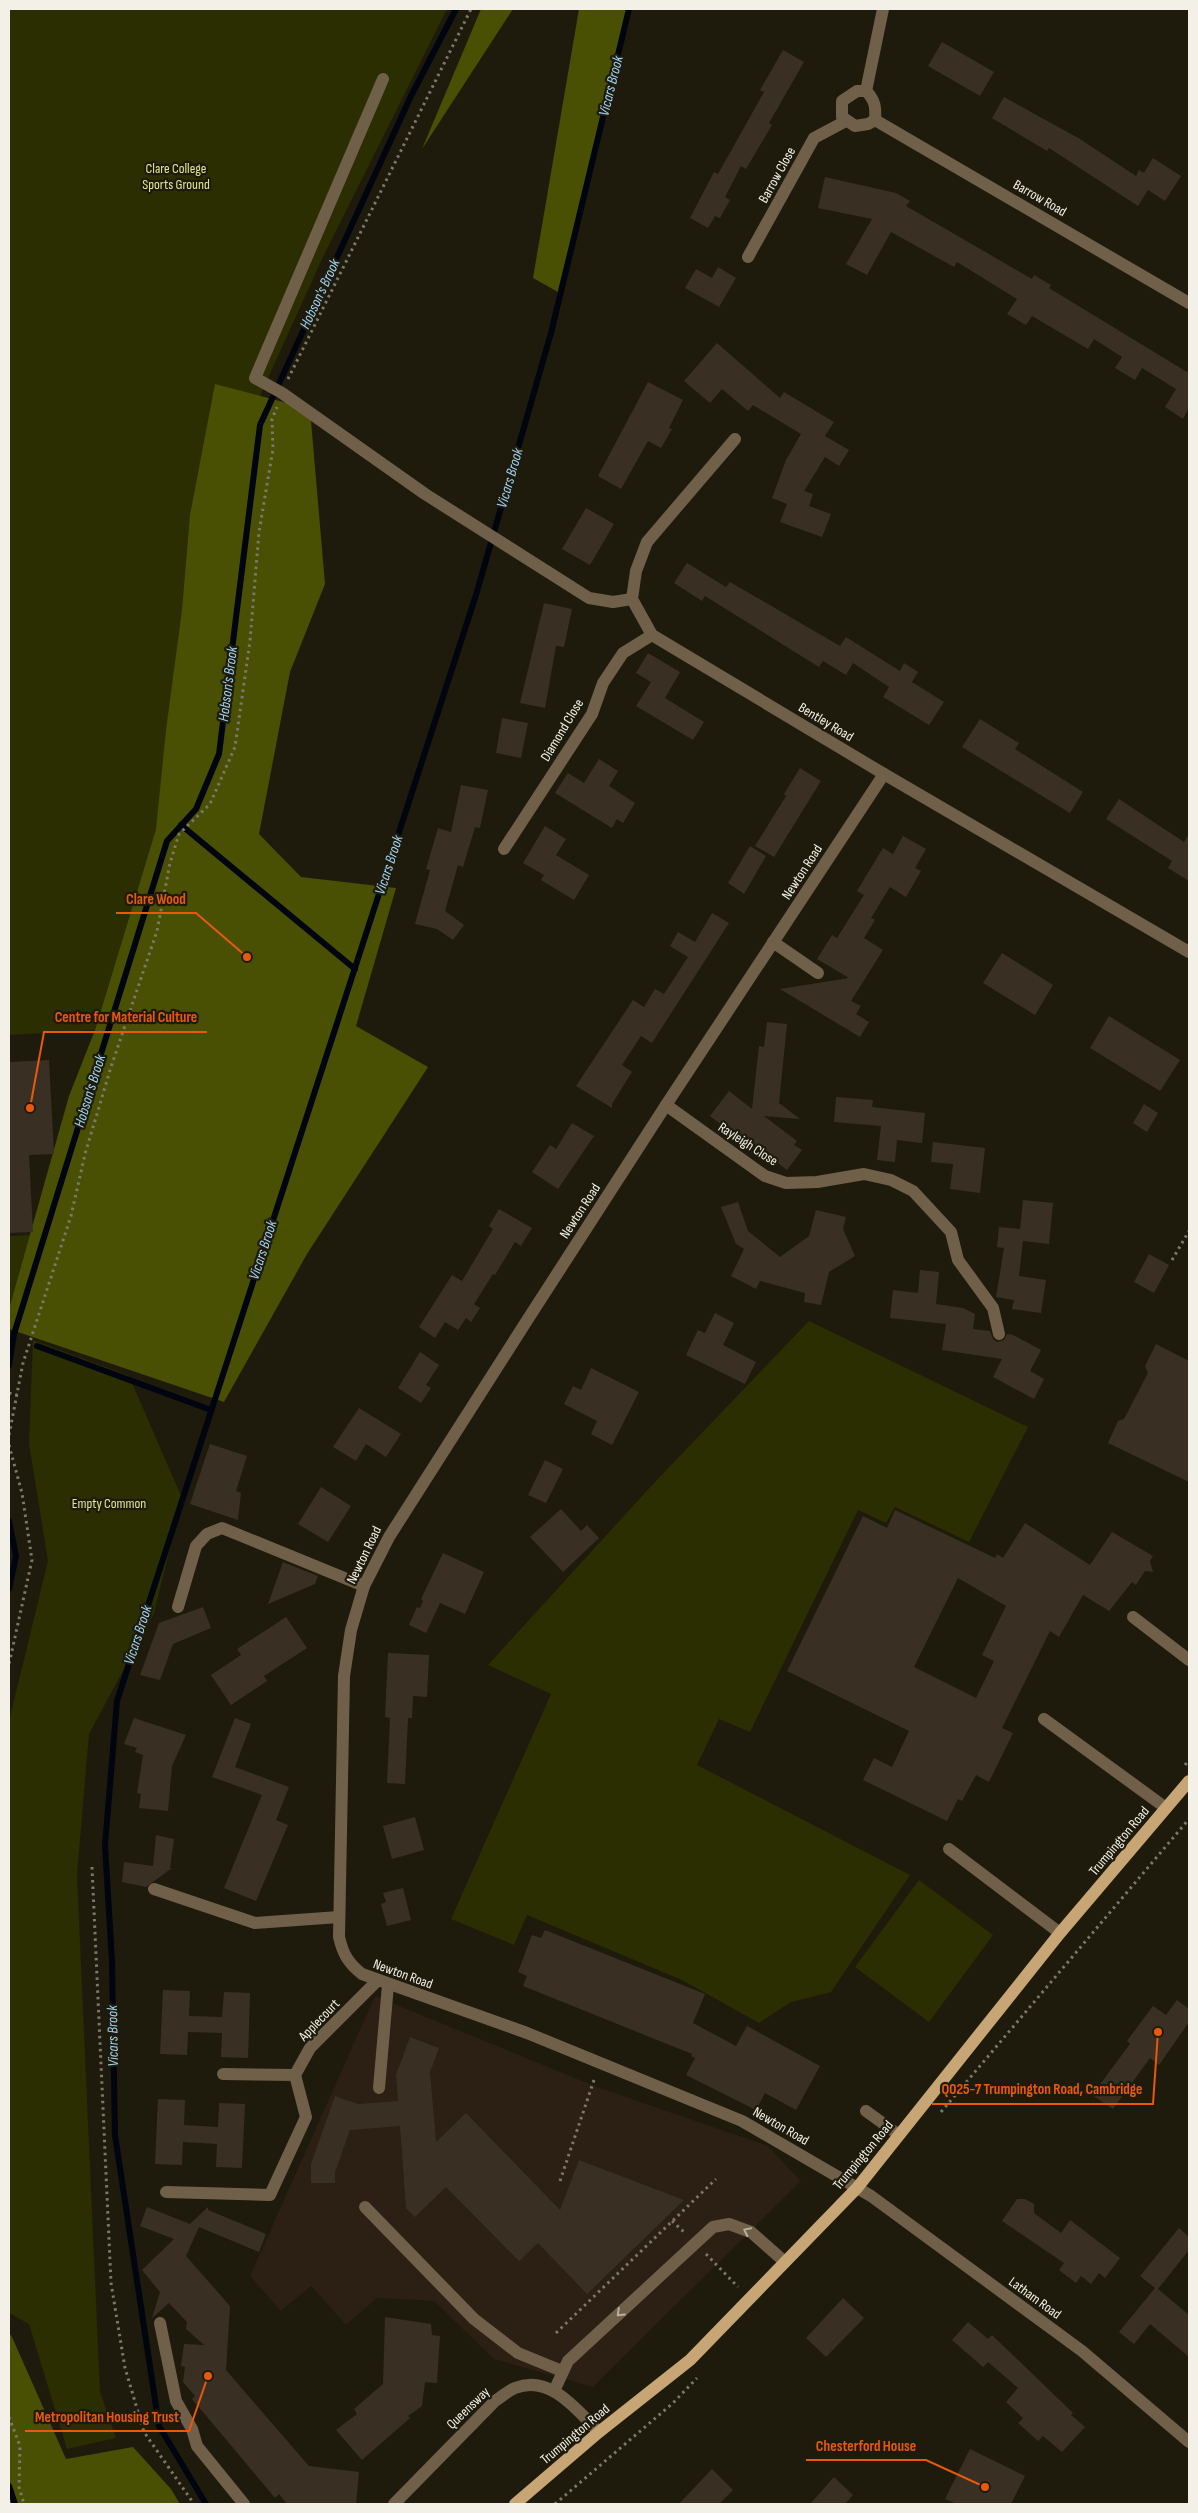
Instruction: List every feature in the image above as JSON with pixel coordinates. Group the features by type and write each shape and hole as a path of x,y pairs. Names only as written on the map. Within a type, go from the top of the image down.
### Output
{"main road":[{"name":"Trumpington Road","path":"515,2504 599,2432 690,2360 857,2188 1060,1933 1189,1781"}],"street":[{"path":"866,91 883,9"},
{"path":"383,79 255,378 276,390 425,494 589,598 613,602 632,599"},
{"path":"857,91 866,91 872,97 876,108 875,120 868,124 855,126 842,117 842,101 857,91"},
{"name":"Barrow Road","path":"875,120 1189,303"},
{"name":"Barrow Close","path":"748,257 814,138 846,121"},
{"path":"652,635 632,599 636,571 647,542 736,439"},
{"name":"Bentley Road","path":"652,635 884,774 1189,952"},
{"name":"Diamond Close","path":"504,849 592,714 603,683 623,653 652,635"},
{"name":"Newton Road","path":"857,2188 742,2121 527,2033 362,1974 350,1965 343,1954 339,1937 339,1917 344,1676 352,1630 364,1586 389,1537 666,1105 884,774"},
{"path":"773,942 818,973"},
{"name":"Rayleigh Close","path":"666,1105 766,1176 786,1183 817,1182 864,1174 891,1180 913,1191 951,1232 958,1260 993,1308 999,1334"},
{"path":"178,1606 196,1546 207,1534 222,1528 364,1586"},
{"path":"1132,1616 1189,1660"},
{"path":"1044,1719 1166,1808"},
{"path":"949,1849 1060,1933"},
{"path":"154,1889 255,1923 339,1917"},
{"path":"379,2088 383,1983"},
{"name":"Applecourt","path":"295,2075 310,2048 383,1983"},
{"path":"166,2192 270,2195 306,2117 295,2075 224,2074"},
{"path":"866,2111 899,2135"},
{"name":"Latham Road","path":"857,2188 1082,2351 1189,2442"},
{"path":"365,2207 474,2319 518,2353 562,2371"},
{"path":"554,2391 568,2361 713,2227 729,2224 751,2232 785,2262"},
{"path":"160,2323 176,2401 192,2429 197,2446 244,2504"},
{"name":"Queensway","path":"394,2504 495,2401 515,2388 536,2385 554,2391 571,2404 599,2432"}],"path":[{"path":"9,1435 23,1363 71,1216 85,1154 111,1067 157,932 170,863 179,834 192,820"},
{"path":"1172,1260 1189,1231"},
{"path":"9,1393 16,1395"},
{"path":"9,1445 22,1493 32,1560 9,1664"},
{"path":"1184,1766 1189,1760"},
{"path":"92,1867 113,2293 125,2368 144,2432 194,2504"},
{"path":"560,2181 599,2063"},
{"path":"556,2332 716,2179"},
{"path":"672,2220 749,2298"},
{"path":"555,2504 673,2403 700,2376"},
{"path":"9,2417 20,2446 19,2487 24,2504"}],"shaded area":[{"path":"375,1996 597,2087 768,2146 801,2181 593,2387 494,2359 434,2301 377,2298 346,2325 311,2286 281,2311 250,2276"}],"green space":[{"name":"Clare College Sports Ground","path":"9,9 447,9 322,259 258,400 156,829 95,1030 9,1035"},
{"path":"481,9 513,9 422,149"},
{"path":"579,9 628,9 558,292 533,278"},
{"path":"215,384 310,409 325,584 290,672 259,834 301,877 396,888 356,1026 428,1067 307,1254 224,1402 9,1329 9,1309 69,1096 95,1030 156,829 166,730 182,610 190,515"},
{"path":"30,1235 9,1309 9,1236"},
{"path":"809,1321 1028,1427 969,1542 895,1507 886,1523 858,1510 750,1732 719,1719 697,1765 910,1875 831,1992 791,2002 759,2023 682,1980 527,1915 514,1945 451,1919 551,1694 488,1665 653,1484"},
{"name":"Empty Common","path":"33,1340 129,1376 182,1498 154,1613 89,1734 77,1875 100,2392 116,2438 67,2449 29,2324 9,2313 9,1721 48,1561 29,1444"},
{"path":"919,1880 993,1935 929,2022 855,1967"},
{"path":"9,2333 66,2459 133,2447 171,2489 180,2504 9,2504"}],"building":[{"path":"942,42 994,72 980,96 928,66"},
{"path":"783,50 804,62 769,123 772,125 746,169 741,166 725,197 730,200 720,218 715,216 708,228 690,218 714,172 718,174 764,92 760,90"},
{"path":"1004,97 1080,139 1136,176 1139,170 1144,173 1153,158 1181,176 1165,201 1148,190 1138,206 1049,148 1047,151 992,118"},
{"path":"825,177 896,193 910,201 906,206 1032,279 1034,275 1051,285 1049,288 1187,372 1189,369 1189,408 1183,419 1165,407 1176,389 1142,368 1135,380 1115,368 1122,357 1094,339 1088,349 1032,316 1026,325 1007,314 1017,299 957,262 954,267 891,232 867,275 846,264 872,219 818,208"},
{"path":"718,267 736,278 719,307 685,288 696,269 712,278"},
{"path":"717,343 780,398 784,392 834,422 825,436 849,450 839,466 825,457 804,491 813,494 809,506 831,514 822,537 780,522 787,504 772,498 786,460 801,434 753,405 748,411 722,389 710,403 684,381"},
{"path":"648,382 683,400 669,428 672,429 661,448 648,441 621,489 598,476"},
{"path":"586,508 614,524 590,565 562,549"},
{"path":"687,563 726,587 730,582 840,646 846,637 900,671 904,663 918,672 912,682 944,702 929,725 883,697 889,687 853,663 846,675 823,661 819,667 705,596 702,601 674,583"},
{"path":"544,603 572,609 564,647 556,646 545,708 520,703"},
{"path":"648,653 680,672 665,698 704,722 693,740 636,706 651,682 636,673"},
{"path":"502,718 528,723 521,758 496,753"},
{"path":"980,719 1019,743 1015,749 1083,792 1070,813 962,747"},
{"path":"599,759 618,771 609,786 635,803 623,823 617,819 612,828 555,793 568,773 584,783"},
{"path":"800,768 821,781 774,857 755,846 786,796 784,794"},
{"path":"461,785 488,790 480,828 475,827 463,867 458,865 445,911 464,925 453,940 437,929 415,924 430,870 426,869 438,828 451,832"},
{"path":"1119,799 1184,842 1189,834 1189,881 1168,868 1172,861 1106,819"},
{"path":"545,826 566,839 556,855 589,875 574,900 541,880 544,875 523,863"},
{"path":"903,836 926,849 915,868 921,871 906,897 890,887 871,918 875,920 864,938 883,950 851,1001 861,1006 856,1014 869,1022 860,1037 780,989 849,978 817,959 832,935 837,938 864,895 857,891 883,848 893,854"},
{"path":"750,846 766,856 744,894 728,883"},
{"path":"712,913 729,923 652,1043 641,1036 622,1065 632,1072 612,1104 612,1108 576,1086 633,1000 644,1007 655,989 664,994 688,957 670,946 678,932 695,942"},
{"path":"1002,953 1053,985 1035,1015 983,983"},
{"path":"1109,1016 1180,1060 1160,1091 1090,1048"},
{"path":"767,1022 787,1024 779,1103 800,1119 764,1116 797,1141 794,1145 802,1150 787,1170 765,1153 760,1160 744,1147 746,1144 710,1116 729,1091 752,1109 759,1046 764,1047"},
{"path":"49,1060 54,1154 29,1155 33,1232 9,1233 9,1062"},
{"path":"836,1097 873,1100 872,1107 925,1113 922,1143 897,1140 895,1162 877,1160 881,1126 834,1122"},
{"path":"1144,1104 1158,1113 1147,1132 1133,1123"},
{"path":"572,1123 594,1136 558,1189 532,1172 550,1145 556,1149"},
{"path":"933,1142 985,1148 980,1193 950,1189 953,1164 931,1162"},
{"path":"1023,1200 1053,1203 1049,1244 1023,1241 1019,1276 1046,1280 1041,1313 1012,1309 1014,1300 996,1297 1004,1248 997,1247 999,1227 1020,1229"},
{"path":"738,1202 748,1231 780,1257 809,1236 816,1210 846,1217 843,1229 855,1256 829,1272 821,1305 804,1302 805,1293 760,1281 756,1289 731,1276 744,1249 736,1244 721,1207"},
{"path":"499,1209 532,1228 521,1246 515,1242 495,1275 493,1274 474,1304 480,1308 471,1322 466,1318 458,1330 445,1322 435,1338 419,1327 452,1275 462,1281 493,1229 489,1226"},
{"path":"1149,1254 1169,1265 1154,1293 1134,1282"},
{"path":"920,1270 939,1272 936,1304 963,1308 975,1314 973,1329 990,1331 993,1339 997,1342 1004,1340 1007,1334 1013,1335 1041,1350 1030,1371 1044,1379 1034,1399 993,1377 1002,1359 942,1350 946,1324 890,1318 893,1290 918,1293"},
{"path":"715,1313 734,1323 723,1345 756,1362 745,1384 686,1355 698,1330 705,1333"},
{"path":"1156,1344 1189,1361 1189,1482 1108,1443 1118,1421 1124,1419 1148,1373 1145,1366"},
{"path":"420,1352 439,1365 426,1385 431,1388 421,1403 398,1388"},
{"path":"591,1368 639,1392 612,1445 591,1434 597,1421 564,1404 573,1386 581,1390"},
{"path":"359,1408 401,1434 386,1457 366,1444 356,1461 333,1447"},
{"path":"210,1444 247,1456 236,1491 241,1493 238,1520 190,1504"},
{"path":"545,1460 563,1469 546,1503 528,1495"},
{"path":"321,1487 351,1506 328,1542 298,1524"},
{"path":"561,1509 581,1531 587,1525 599,1538 563,1572 530,1537"},
{"path":"895,1510 995,1558 997,1554 1003,1558 1025,1523 1090,1565 1112,1532 1153,1556 1150,1561 1153,1572 1145,1571 1136,1585 1132,1582 1109,1611 1083,1595 1059,1637 1050,1631 1002,1728 1013,1733 989,1782 976,1775 962,1801 958,1799 947,1821 863,1780 874,1758 892,1767 909,1731 787,1671 863,1516 887,1528","holes":["958,1578 1006,1606 982,1655 994,1661 976,1698 914,1667"]},
{"path":"443,1553 484,1572 465,1614 440,1603 426,1633 409,1625 417,1607 420,1608 423,1601 421,1599"},
{"path":"283,1562 318,1576 315,1584 268,1604"},
{"path":"203,1607 211,1628 173,1644 160,1680 140,1675 159,1623"},
{"path":"286,1617 307,1648 264,1676 267,1681 231,1705 211,1675 241,1655 237,1649"},
{"path":"388,1653 429,1655 427,1697 413,1696 412,1718 408,1718 405,1784 387,1783 390,1718 385,1717"},
{"path":"134,1718 186,1735 172,1766 168,1811 139,1808 141,1794 137,1793 143,1755 135,1752 137,1748 124,1744"},
{"path":"235,1718 251,1724 235,1767 289,1787 276,1820 288,1825 256,1901 224,1888 262,1795 212,1777"},
{"path":"415,1817 424,1850 392,1859 383,1826"},
{"path":"156,1835 174,1839 170,1868 172,1868 146,1887 122,1882 124,1862 153,1866"},
{"path":"403,1888 411,1920 387,1926 381,1904 386,1902 383,1893"},
{"path":"545,1930 705,1994 693,2023 736,2046 747,2026 820,2066 796,2110 765,2093 756,2110 686,2075 695,2058 691,2056 692,2054 523,1986 527,1976 518,1972 532,1935 541,1938"},
{"path":"163,1990 190,1991 189,2016 222,2017 224,1992 250,1993 248,2058 221,2057 222,2033 188,2032 187,2055 160,2054"},
{"path":"1177,2000 1189,2009 1189,2022 1159,2065 1150,2058 1113,2109 1092,2095 1130,2044 1127,2041 1153,2006 1166,2015"},
{"path":"410,2037 439,2048 430,2072 436,2142 466,2113 560,2210 579,2160 684,2200 587,2294 538,2243 519,2261 446,2187 415,2217 406,2208 400,2126 350,2130 335,2172 335,2183 311,2183 311,2164 335,2096 358,2104 398,2101 396,2075"},
{"path":"158,2099 185,2100 184,2125 218,2127 219,2103 245,2104 242,2168 216,2167 217,2144 183,2142 182,2165 155,2164"},
{"path":"1017,2199 1025,2199 1034,2204 1034,2213 1061,2233 1070,2220 1120,2258 1105,2278 1099,2273 1091,2284 1081,2276 1076,2283 1059,2270 1064,2263 1002,2221"},
{"path":"147,2207 190,2224 208,2207 208,2210 266,2234 259,2252 199,2227 186,2256 230,2306 226,2370 309,2466 359,2472 356,2504 287,2504 279,2494 275,2498 192,2399 195,2396 183,2382 185,2367 181,2366 184,2344 204,2345 186,2329 187,2322 169,2303 152,2318 160,2292 142,2270 174,2239 140,2226"},
{"path":"1179,2228 1189,2237 1189,2250 1158,2289 1189,2315 1189,2357 1150,2324 1134,2344 1119,2332 1155,2288 1140,2276"},
{"path":"843,2298 864,2318 826,2357 806,2338"},
{"path":"385,2317 431,2324 432,2335 440,2336 437,2383 425,2382 422,2406 408,2416 410,2418 362,2460 336,2430 357,2414 354,2409 383,2384"},
{"path":"968,2322 988,2339 992,2335 1073,2413 1071,2415 1085,2427 1062,2452 1043,2436 1038,2441 1018,2423 1023,2418 1006,2402 1018,2388 988,2362 983,2367 952,2340"},
{"path":"970,2449 1025,2476 1011,2504 956,2504 945,2499"},
{"path":"712,2469 733,2490 719,2504 679,2504"},
{"path":"834,2477 853,2495 845,2504 810,2504"}],"waterway":[{"name":"Hobson's Brook","path":"9,1365 14,1334 167,841 196,809 219,754 260,425 411,96 456,9"},
{"name":"Vicars Brook","path":"206,2504 159,2426 115,2135 112,1961 105,1845 117,1701 476,595 551,333 629,9"},
{"path":"181,825 355,969"},
{"path":"37,1346 211,1410"},
{"name":"Hobson's Brook","path":"9,1521 16,1556 9,1589"},
{"name":"Hobson's Brook","path":"9,2486 15,2504"}],"place":[{"name":"Clare Wood","path":"247,957"},
{"name":"Centre for Material Culture","path":"30,1108"},
{"name":"Q025-7 Trumpington Road, Cambridge","path":"1158,2032"},
{"name":"Metropolitan Housing Trust","path":"208,2376"},
{"name":"Chesterford House","path":"985,2487"}]}
